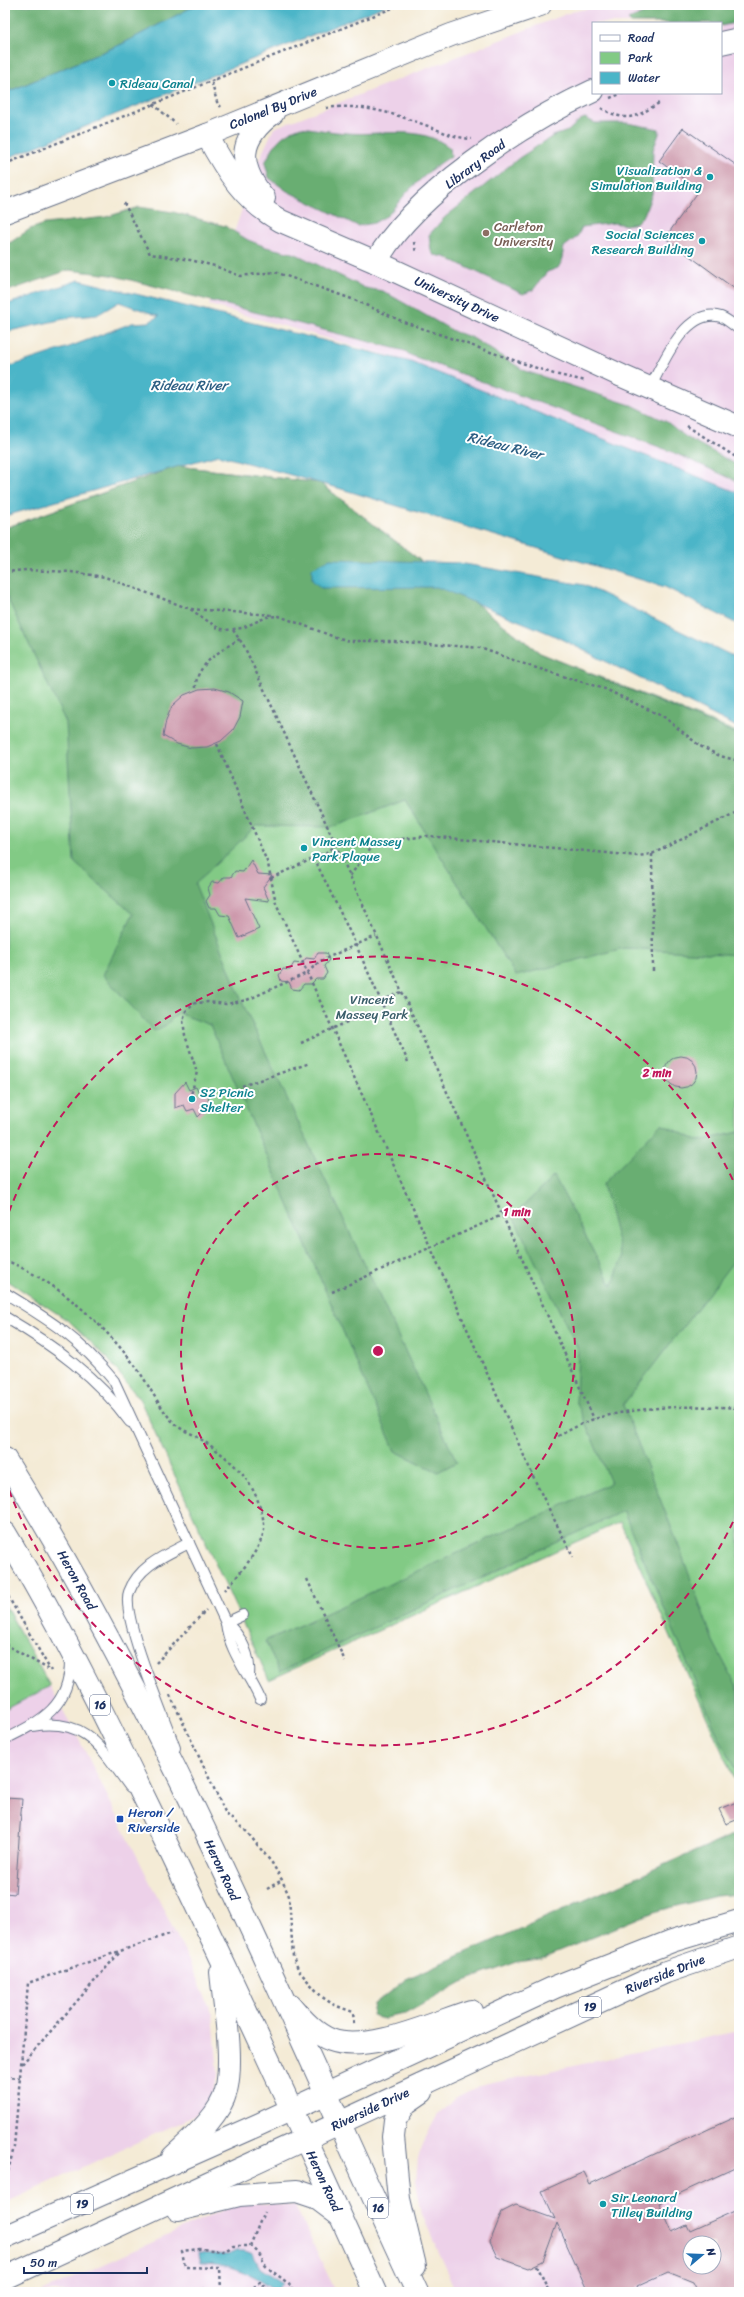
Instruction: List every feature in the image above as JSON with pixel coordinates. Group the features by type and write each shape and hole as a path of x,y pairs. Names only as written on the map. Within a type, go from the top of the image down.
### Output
{"main road":[{"name":"Colonel By Drive","path":"5,212 207,135 451,35 540,5"},
{"path":"722,43 739,39"},
{"path":"298,228 264,198 255,187 244,158 248,138 254,130 272,113 301,97"},
{"name":"Library Road","path":"376,262 386,244 395,234 458,174 529,124 594,98"},
{"name":"University Drive","path":"207,135 228,173 248,197 268,214 739,427"},
{"name":"Heron Road","path":"5,1459 61,1551 117,1652 209,1842 417,2292"},
{"name":"Heron Road","path":"5,1533 70,1645 220,1954 375,2292"},
{"name":"Riverside Drive","path":"5,2238 291,2110 324,2093 555,1987 672,1941 739,1921"},
{"name":"Riverside Drive","path":"5,2278 666,1972 739,1947"},
{"path":"159,2170 204,2128 226,2092 229,2061 220,1954"},
{"path":"280,1994 307,2024 331,2040 353,2043 382,2039 421,2030 461,2014 555,1987"},
{"path":"422,2292 399,2199 393,2137 395,2120 406,2103 445,2075"},
{"path":"121,2225 239,2195 297,2191 315,2197 340,2216"}],"lane":[{"path":"650,388 686,327 695,319 707,316 721,317 739,328"},
{"path":"5,1293 63,1329 100,1364 120,1392 226,1623 227,1635 260,1699"},
{"path":"5,1299 25,1305"},
{"path":"5,1317 34,1335 78,1366 115,1403 144,1442"},
{"path":"189,1543 150,1564 129,1591 127,1610 135,1640 209,1842"},
{"path":"226,1623 243,1615"},
{"path":"5,1739 32,1726 58,1704 66,1690 70,1673 70,1645"},
{"path":"32,1726 54,1723 65,1724 74,1727 93,1740 104,1752 159,1828"}],"path":[{"path":"5,164 400,5"},
{"path":"218,78 212,84 217,102 221,107"},
{"path":"594,98 611,114 627,118 637,117 659,103"},
{"path":"153,104 176,124"},
{"path":"322,109 346,106 378,110 462,138 479,138"},
{"path":"124,203 150,254 190,260 215,266 240,276 274,272 352,299 404,322 554,374 590,382"},
{"path":"683,424 739,459"},
{"path":"5,572 26,570 71,572 105,577 190,609 218,628 233,630 267,617 279,616"},
{"path":"190,609 279,616 332,636 350,640 450,644 480,648 499,653 530,666 605,689 664,717 700,746 720,756 739,761"},
{"path":"233,630 240,639 336,845 349,877 594,1419"},
{"path":"196,688 196,682 200,670 240,639"},
{"path":"217,744 268,864 276,902 307,973 538,1487 573,1557"},
{"path":"271,878 314,858 336,845 348,843 371,847 394,840 428,836 638,856 652,854 739,811"},
{"path":"349,877 371,847"},
{"path":"652,854 654,972"},
{"path":"314,858 356,944 408,1062"},
{"path":"190,1099 197,1072 185,1035 184,1020 186,1011 195,1003 208,1002 226,1004 247,1000 307,973 320,961 376,936"},
{"path":"382,1001 401,992"},
{"path":"301,1043 360,1016"},
{"path":"242,1086 310,1063"},
{"path":"332,1292 502,1215"},
{"path":"5,1260 53,1285 86,1310 134,1364 157,1401 175,1424 199,1438 228,1459 248,1480 259,1502 264,1526 256,1551 237,1577 156,1663 159,1670"},
{"path":"558,1436 594,1419 632,1412 664,1409 739,1408"},
{"path":"307,1579 345,1661"},
{"path":"5,1591 51,1672 44,1665 5,1644"},
{"path":"169,1692 226,1814 247,1832 272,1862 282,1880 289,1896 292,1946 296,1964 309,1984 322,1997 334,2005 353,2012 354,2031"},
{"path":"267,1888 282,1880"},
{"path":"5,2183 14,2147 28,1983 172,1933"},
{"path":"21,2065 120,1952"},
{"path":"5,2077 20,2078"},
{"path":"250,2246 264,2211"},
{"path":"179,2292 199,2290 223,2291 220,2268 185,2267 182,2251 200,2249 225,2251 233,2246 250,2246 262,2256 266,2266 283,2277 296,2292"},
{"path":"537,2265 549,2292"},
{"path":"250,2292 260,2282 272,2292"}],"shaded area":[{"name":"Carleton University","path":"611,5 739,5 739,493 411,362 209,305 259,160 274,128 574,11"},
{"path":"50,1686 86,1753 189,1961 213,2014 218,2074 210,2097 194,2116 5,2203 5,1710"},
{"path":"739,2031 739,2292 457,2292 422,2215 416,2181 418,2158 426,2136 437,2116 454,2099 483,2085"},
{"path":"242,2202 295,2206 336,2292 42,2292"}],"green space":[{"path":"5,5 196,5 122,44 5,93"},
{"path":"664,5 739,5 739,22 722,26 722,22 630,22 628,20"},
{"path":"585,118 595,123 627,123 659,129 659,134 653,150 652,194 644,215 636,223 626,225 614,223 582,227 577,237 564,247 561,263 558,268 547,272 533,290 523,294 445,257 434,255 431,251 429,235 444,218 519,158 553,136 568,131 580,120"},
{"path":"301,127 360,134 413,133 426,136 450,148 451,156 432,169 408,191 388,215 374,223 358,226 287,191 269,178 265,163 278,140"},
{"path":"139,207 173,212 225,226 248,240 266,247 296,254 365,288 383,291 455,332 471,337 525,371 634,406 667,422 686,437 739,466 739,482 670,451 410,355 405,351 111,275 69,270 5,292 5,244 11,242 30,229 45,224 106,217"},
{"name":"Vincent Massey Park","path":"178,466 320,483 540,653 739,733 739,1790 620,1522 269,1680 140,1400 108,1359 70,1322 5,1279 5,528"},
{"path":"178,466 320,483 540,653 739,735 739,955 624,948 516,976 405,800 333,827 256,826 195,884 243,1004 457,1462 438,1472 395,1451 210,1025 178,1013 166,1025 154,1031 103,975 133,914 74,862 66,723 5,593 5,528"},
{"path":"661,1124 699,1141 739,1132 739,1254 623,1405 681,1552 713,1641 739,1691 739,1777 719,1738 623,1511 280,1672 265,1641 611,1483 576,1401 578,1349 513,1216 554,1176 612,1286 622,1258 603,1184"},
{"path":"5,1605 50,1686 5,1710"},
{"path":"739,1832 739,1894 716,1896 654,1912 539,1959 517,1962 462,1982 405,2014 384,2018 372,2015 374,2004 406,1979"}],"water":[{"name":"Rideau Canal","path":"196,5 387,5 5,159 5,93 122,44"},
{"name":"Rideau River","path":"79,280 411,362 739,493 739,625 665,587 338,488 218,455 5,516 5,368 69,347 132,323 149,322 159,316 119,302 97,315 73,317 5,332 5,305"},
{"path":"330,559 459,563 584,585 739,659 739,728 553,635 437,587 321,588 312,580 312,568"},
{"path":"236,2251 245,2251 253,2254 260,2268 284,2283 277,2291 259,2279 231,2267 200,2263 199,2253 228,2255"}],"building":[{"path":"683,128 739,167 739,292 665,238 698,192 694,189 695,187 659,161"},
{"path":"215,688 229,692 243,701 240,717 233,730 221,741 207,747 191,748 177,744 163,736 166,720 172,706 184,695 199,689"},
{"path":"251,860 258,874 272,875 263,887 269,901 245,898 259,929 239,938 229,916 220,915 216,908 209,908 206,901 210,895 208,888 212,882 219,883 224,877 231,877 235,871 243,872"},
{"path":"318,953 326,953 329,960 324,966 327,973 323,979 316,979 311,984 304,984 299,990 292,989 289,982 281,981 279,975 283,969 290,970 294,963 302,964 306,958 314,959"},
{"path":"678,1056 684,1056 694,1063 697,1072 696,1078 690,1085 684,1088 678,1088 668,1081 665,1075 665,1069 672,1059"},
{"name":"S2 Picnic Shelter","path":"185,1082 189,1090 196,1087 199,1094 208,1091 209,1106 198,1117 194,1109 187,1111 184,1105 175,1108 175,1093"},
{"path":"5,1798 22,1799 15,1894 5,1893"},
{"path":"739,1801 739,1819 726,1824 719,1809"},
{"name":"Sir Leonard Tilley Building","path":"739,2115 739,2166 659,2203 672,2232 687,2225 690,2231 739,2209 739,2292 698,2292 693,2282 668,2272 637,2286 639,2292 588,2292 557,2223 543,2261 528,2268 497,2257 490,2242 502,2212 516,2205 555,2219 542,2191 584,2172 590,2184"}],"place":[{"name":"Rideau Canal","path":"112,83"},
{"name":"Visualization & Simulation Building","path":"710,177"},
{"name":"Carleton University","path":"486,233"},
{"name":"Social Sciences Research Building","path":"702,241"},
{"name":"Vincent Massey Park Plaque","path":"304,848"},
{"name":"S2 Picnic Shelter","path":"192,1099"},
{"name":"Heron / Riverside","path":"120,1819"},
{"name":"Sir Leonard Tilley Building","path":"603,2204"}]}
